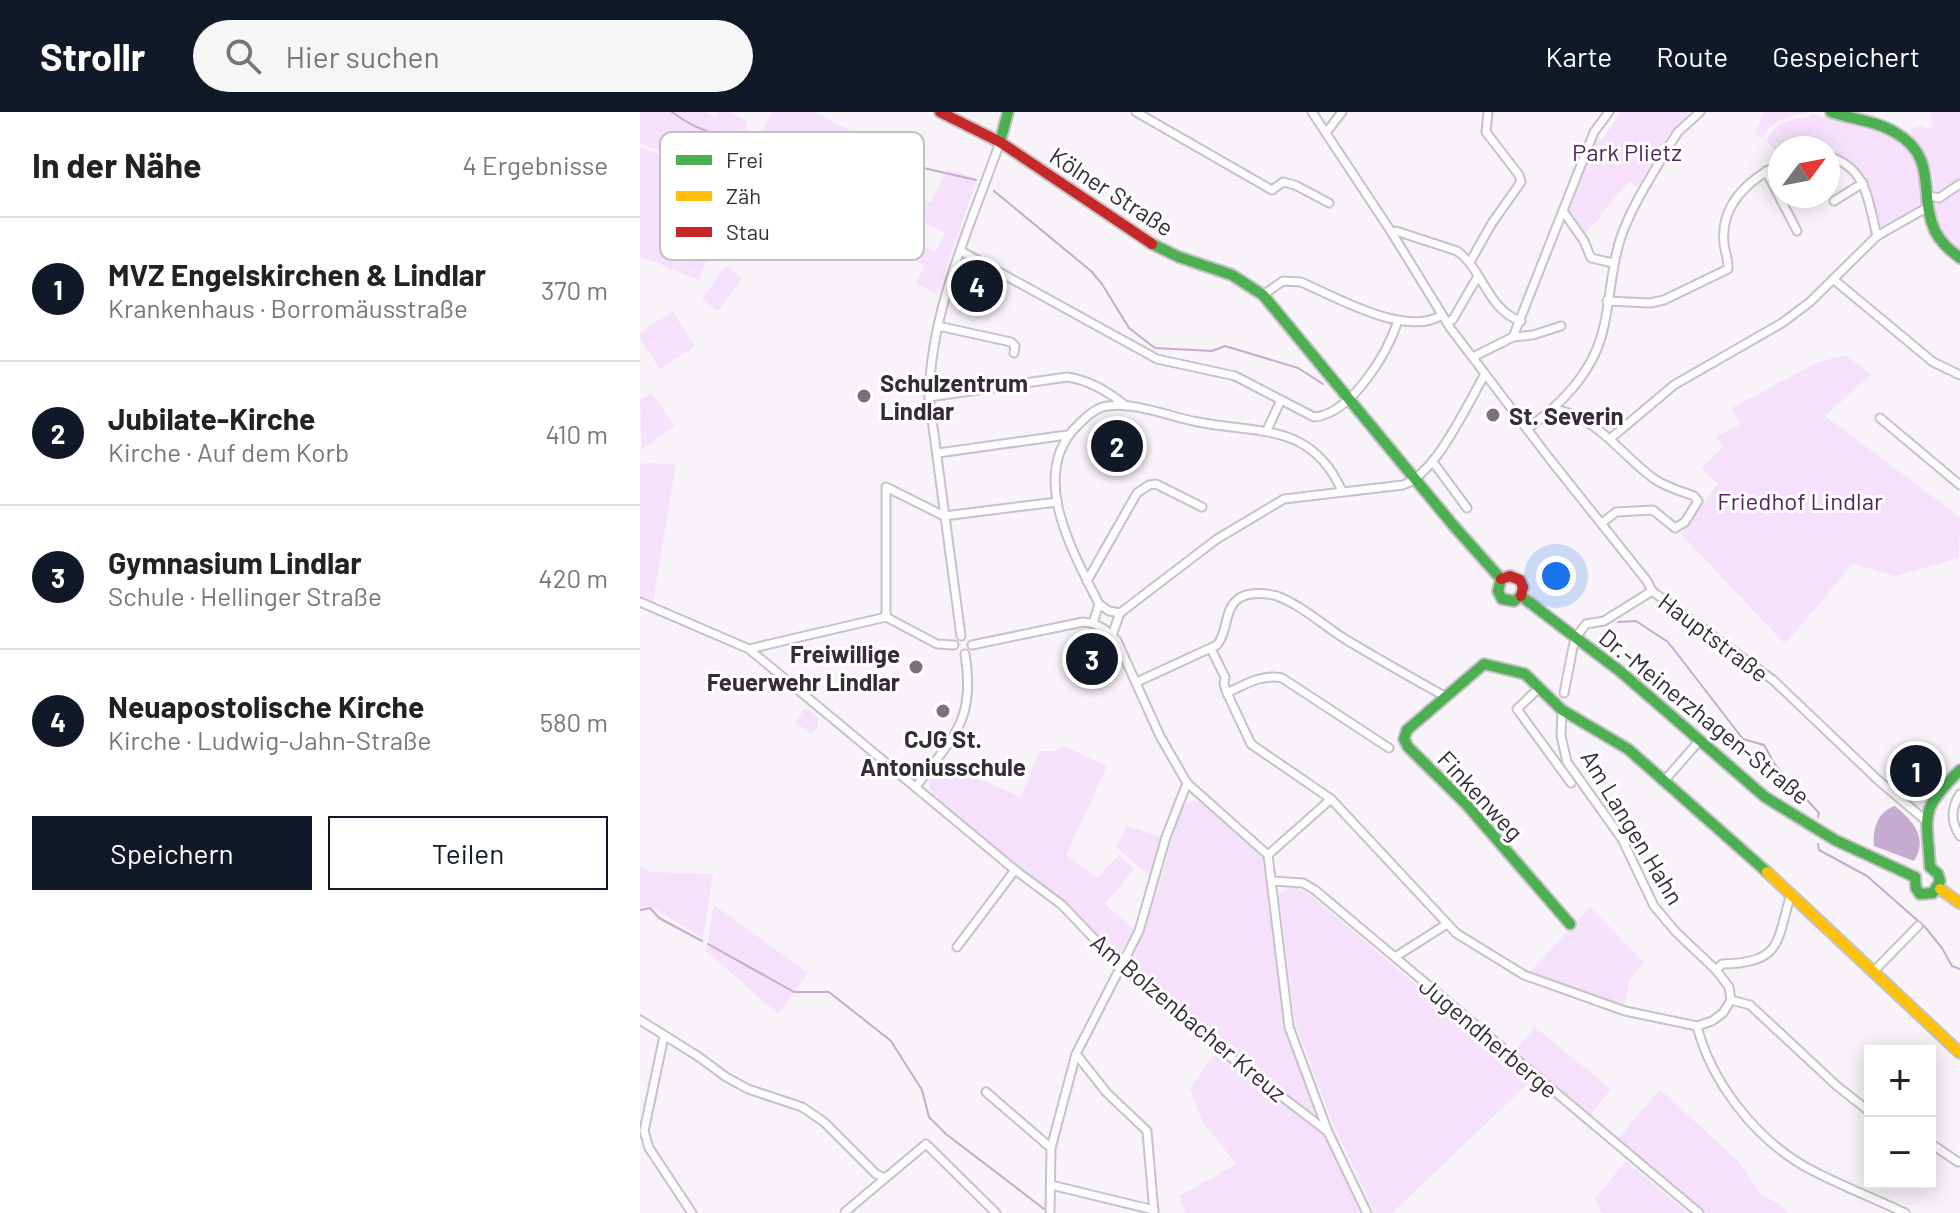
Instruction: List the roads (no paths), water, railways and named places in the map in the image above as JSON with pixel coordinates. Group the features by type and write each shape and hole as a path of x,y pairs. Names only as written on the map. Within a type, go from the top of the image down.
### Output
{"main road":[{"name":"Kölner Straße","path":"940,112 1000,142 1139,237 1179,257 1232,275 1263,295"},
{"path":"1000,142 1008,112"},
{"path":"1831,112 1896,133 1913,146 1923,162 1930,222 1939,240 1960,258"},
{"name":"Dr.-Meinerzhagen-Straße","path":"1263,295 1501,579"},
{"name":"Dr.-Meinerzhagen-Straße","path":"1510,576 1520,580 1523,587 1521,596 1514,601 1502,599 1498,591 1501,579 1510,576"},
{"name":"Dr.-Meinerzhagen-Straße","path":"1521,596 1576,637 1790,815 1835,840 1915,877"},
{"path":"1446,697 1484,664 1525,674 1562,710"},
{"name":"Finkenweg","path":"1446,697 1407,730 1404,739 1408,747 1466,804 1570,924"},
{"name":"Am Langen Hahn","path":"1562,710 1628,749 1665,780 1960,1053"},
{"path":"1930,867 1925,820 1936,795 1960,770"},
{"path":"1930,867 1942,878 1940,889 1930,895 1922,894 1916,889 1915,877 1921,869 1930,867"},
{"path":"1940,889 1960,903"}],"street":[{"path":"1136,112 1272,190 1283,182 1329,203"},
{"name":"Hauptstraße","path":"1312,112 1447,323 1652,591 1773,680 1878,780 1925,820"},
{"path":"1326,133 1342,112"},
{"path":"1470,262 1492,223 1521,182 1486,132 1488,112"},
{"path":"1513,337 1594,132 1609,112"},
{"path":"1527,429 1564,401 1586,369 1600,340 1613,263 1622,234 1670,144 1700,112"},
{"path":"961,636 929,397 930,372 945,290 1000,142"},
{"path":"1840,162 1853,169 1863,183 1877,236"},
{"path":"1607,301 1650,303 1664,300 1730,268 1724,247 1724,228 1733,201 1750,181 1766,171 1797,231"},
{"path":"1840,197 1863,183"},
{"path":"1611,438 1677,379 1782,323 1810,302 1877,236 1960,184"},
{"path":"1563,211 1584,241 1591,258 1613,263"},
{"path":"1392,233 1396,231 1457,251 1470,262 1509,317 1521,321"},
{"path":"961,251 1157,359 1235,376 1314,417 1323,417 1357,393 1398,321"},
{"path":"1447,323 1453,319 1478,276"},
{"path":"1833,279 1933,362 1960,375"},
{"path":"1263,295 1283,281 1301,282 1398,321 1419,323 1442,315"},
{"path":"938,326 1011,342 1015,346 1014,353"},
{"path":"1473,357 1513,337 1533,335 1561,326"},
{"path":"1112,635 1120,613 1217,539 1284,499 1403,485 1417,480 1433,462 1485,374"},
{"path":"929,397 1067,377 1080,379 1126,406"},
{"path":"1267,430 1281,400"},
{"path":"1564,401 1569,413"},
{"path":"1120,613 1109,611 1099,604 1069,541 1057,502 1055,463 1067,435 1097,410 1106,406 1126,406 1201,423 1267,430 1314,451 1324,459 1342,491"},
{"path":"1554,409 1569,413 1611,438 1655,480 1694,496 1698,501 1680,526 1671,527 1653,510 1616,512 1602,523"},
{"path":"1880,418 1960,485"},
{"path":"938,453 1067,435"},
{"path":"1433,462 1467,508"},
{"path":"1087,581 1137,493 1143,488 1156,484 1202,507"},
{"path":"886,617 886,487 944,516 1057,502"},
{"path":"1564,693 1576,637 1586,624 1604,621 1652,591"},
{"path":"1137,682 1211,649 1223,638 1227,615 1233,604 1240,598 1264,593 1287,601 1446,697"},
{"name":"Am Bolzenbacher Kreuz","path":"640,602 749,649 1015,870 1062,905 1120,966 1328,1132"},
{"path":"1093,623 1099,604"},
{"path":"749,649 886,617 937,644 954,645"},
{"path":"972,645 1083,622 1101,627 1112,635 1137,682 1160,736 1187,783 1268,855 1289,1027 1328,1132 1367,1213"},
{"path":"965,654 956,651 955,640 961,636 967,637 972,645"},
{"path":"965,654 972,645"},
{"path":"1211,649 1251,744 1331,799 1456,933 1524,975 1637,1014 1697,1026 1723,1013 1731,1000 1750,1005 1864,1107"},
{"path":"916,787 955,733 967,709 970,682 965,654"},
{"path":"1227,693 1257,678 1282,678 1389,748"},
{"path":"1540,687 1517,709 1571,783"},
{"name":"Am Langen Hahn","path":"1562,710 1561,736 1567,762 1622,839 1662,916 1716,970 1729,987 1731,1000"},
{"path":"1665,780 1700,740"},
{"path":"1050,1213 1051,1148 1076,1054 1139,931 1166,837 1187,783"},
{"path":"1960,794 1953,809 1953,822 1960,836"},
{"path":"1268,855 1331,799"},
{"path":"957,947 1015,870"},
{"name":"Jugendherberge","path":"1272,881 1303,883 1699,1213"},
{"path":"1716,970 1722,964 1748,964 1771,951 1784,926 1791,894"},
{"path":"1395,957 1447,924"},
{"path":"1873,972 1918,926"},
{"path":"640,1020 748,1089 802,1107 824,1122 876,1174 885,1178"},
{"path":"1697,1026 1702,1044 1727,1092 1770,1141 1806,1167 1905,1213"},
{"path":"664,1036 644,1131 649,1148 692,1213"},
{"path":"1051,1185 1154,1212 1147,1131 1107,1093 1076,1054"},
{"path":"986,1092 1051,1148"},
{"path":"839,1213 846,1212 926,1144 996,1213"},
{"path":"1936,1147 1958,1162"}],"waterway":[{"path":"672,112 707,132"},
{"path":"924,168 976,180"},
{"path":"994,191 1091,271 1129,328 1155,348 1212,351 1225,346 1298,368 1323,384"},
{"path":"1618,622 1636,621 1668,642 1743,739 1764,745 1776,766 1819,813 1818,817"},
{"path":"1818,844 1819,850 1867,876 1925,927 1952,966 1960,969"},
{"path":"640,910 650,908 659,918 702,941"},
{"path":"708,944 794,992 829,992 891,1041 922,1090 929,1117 946,1134 1044,1209"}],"place":[{"name":"Neuapostolische Kirche","path":"977,286"},
{"name":"Schulzentrum Lindlar","path":"864,396"},
{"name":"St. Severin","path":"1493,415"},
{"name":"Jubilate-Kirche","path":"1117,446"},
{"name":"Gymnasium Lindlar","path":"1092,659"},
{"name":"Freiwillige Feuerwehr Lindlar","path":"916,667"},
{"name":"CJG St. Antoniusschule","path":"943,711"},
{"name":"MVZ Engelskirchen & Lindlar","path":"1916,771"}],"park label":[{"name":"Park Plietz","path":"1627,151"},
{"name":"Friedhof Lindlar","path":"1800,500"}]}
